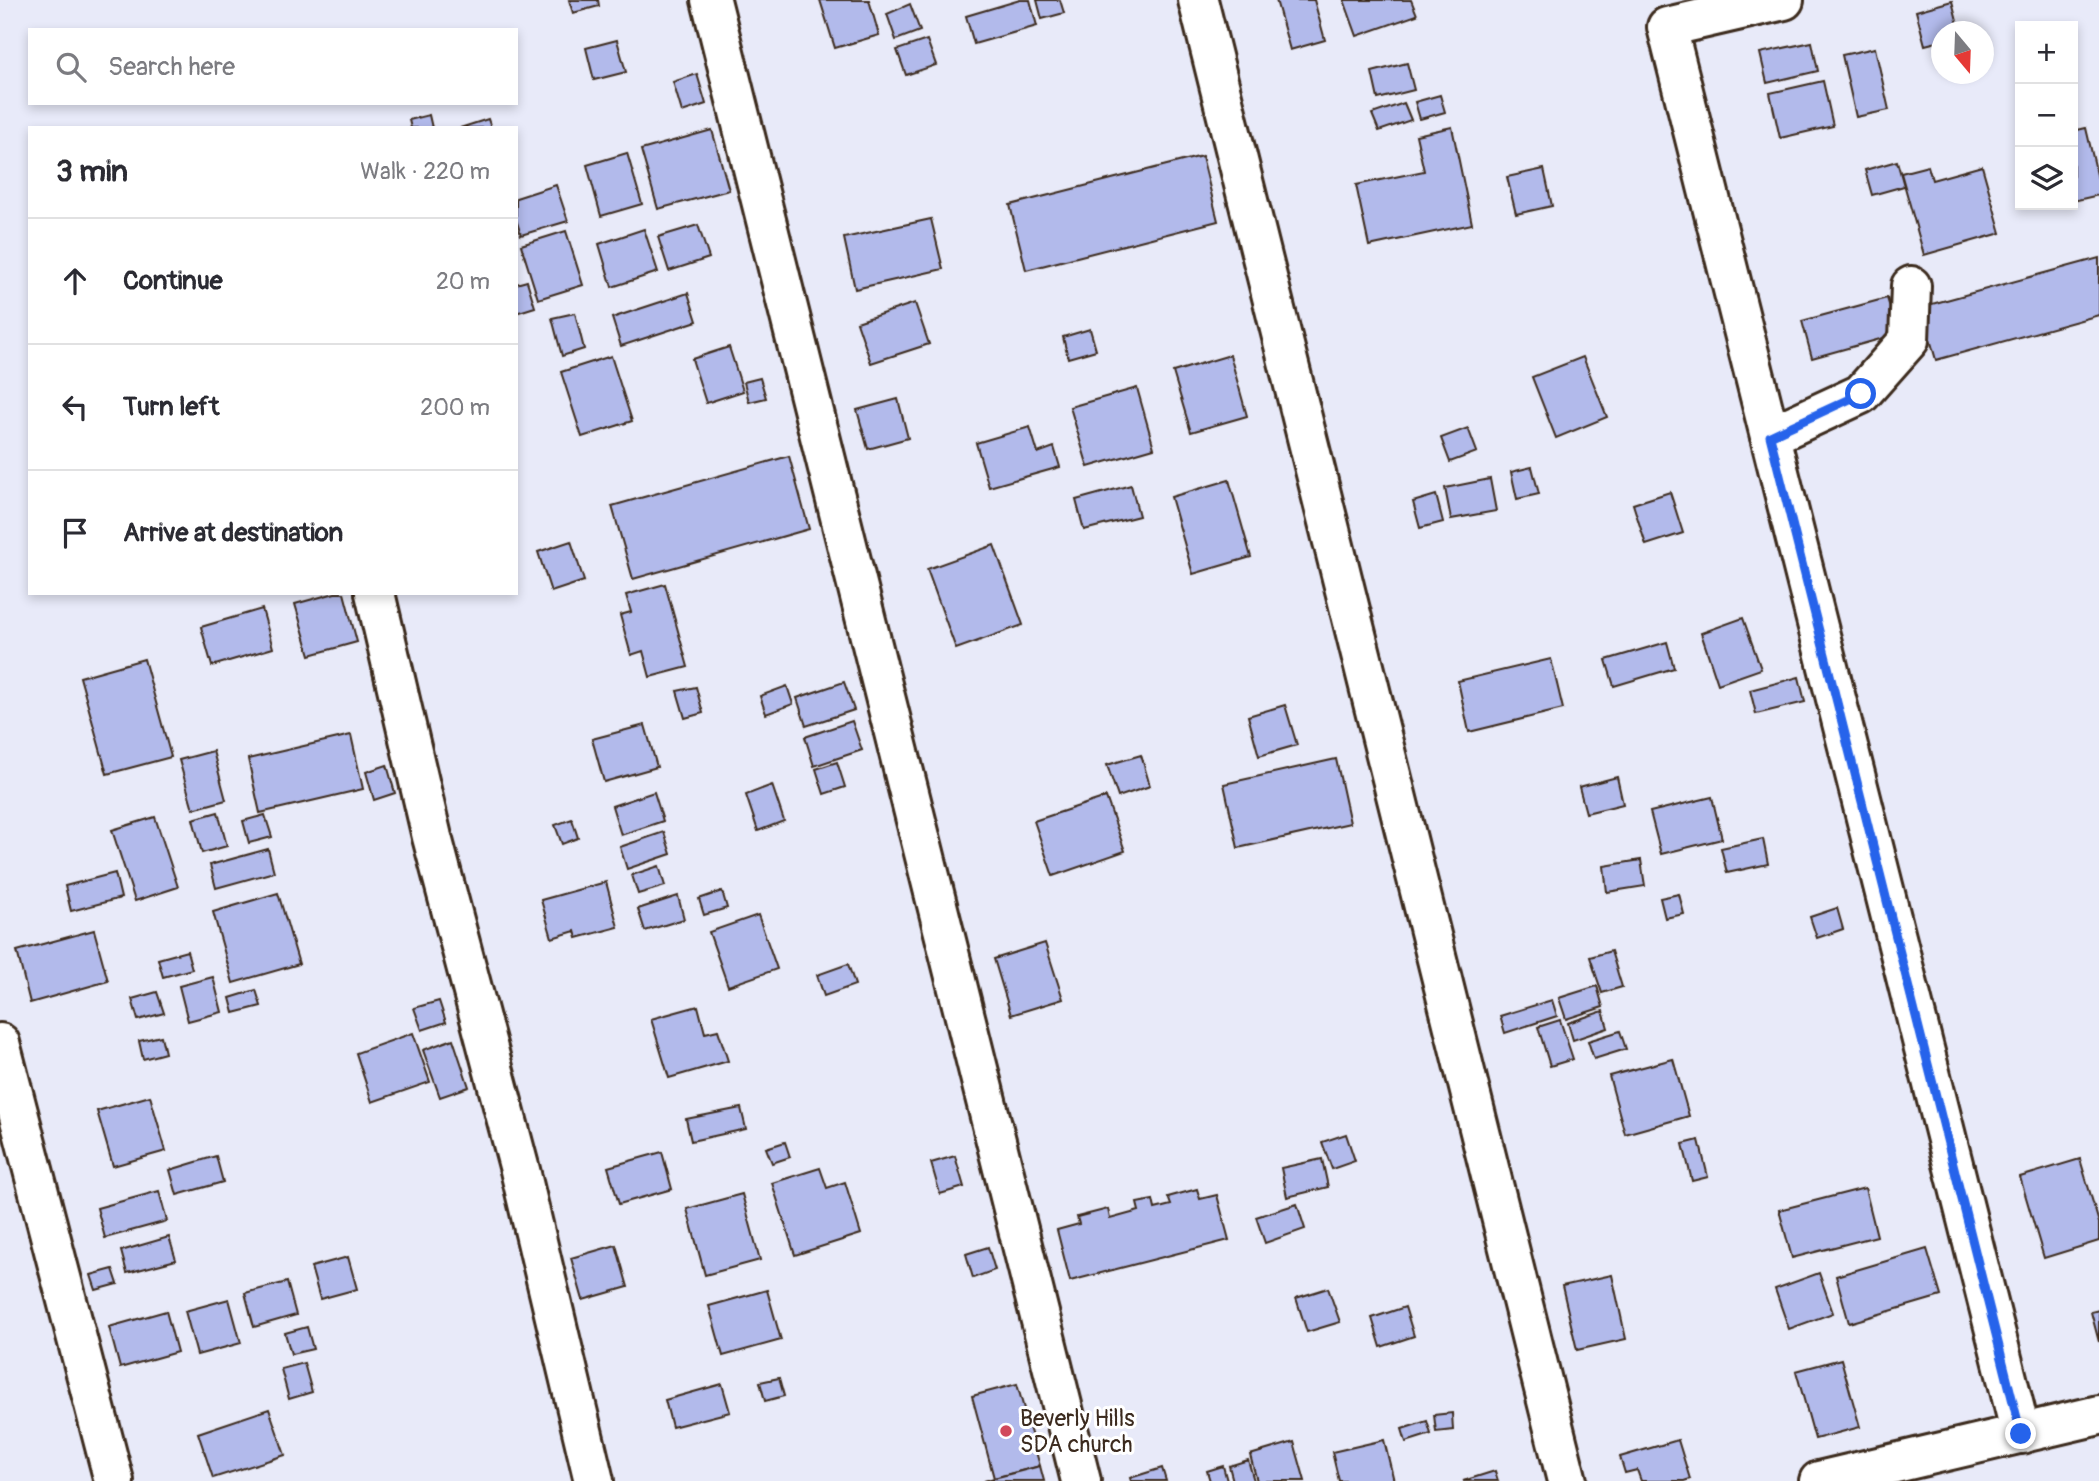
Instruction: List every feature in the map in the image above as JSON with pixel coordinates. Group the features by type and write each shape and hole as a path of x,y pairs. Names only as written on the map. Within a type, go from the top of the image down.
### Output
{"street":[{"path":"711,0 1081,1481"},
{"path":"1198,0 1567,1481"},
{"path":"1784,0 1667,27 2021,1434"},
{"path":"1770,436 1861,394 1909,340 1911,286"},
{"path":"375,595 432,837 520,1170 594,1481"},
{"path":"0,1044 114,1481"},
{"path":"1819,1481 2099,1415"}],"building":[{"path":"569,0 598,0 599,6 573,13"},
{"path":"820,0 869,0 879,35 835,48"},
{"path":"1020,0 1030,0 1037,26 974,44 966,16"},
{"path":"1037,0 1060,0 1064,13 1042,19"},
{"path":"1276,0 1314,0 1325,40 1290,50"},
{"path":"1344,0 1411,0 1417,15 1357,36"},
{"path":"1952,1 1957,21 1931,21 1931,44 1925,45 1916,11"},
{"path":"910,4 920,31 896,40 887,14"},
{"path":"617,40 626,72 594,80 586,48"},
{"path":"927,40 936,65 906,75 897,50"},
{"path":"1812,42 1818,71 1767,83 1760,53"},
{"path":"1875,48 1889,110 1856,117 1842,55"},
{"path":"1407,63 1414,90 1378,99 1372,72"},
{"path":"697,74 706,104 682,112 673,82"},
{"path":"1823,81 1833,126 1780,138 1770,93"},
{"path":"1440,95 1445,112 1420,119 1415,102"},
{"path":"1404,103 1411,120 1379,131 1372,114"},
{"path":"429,115 432,126 410,126 409,120"},
{"path":"488,119 490,126 466,126"},
{"path":"1452,127 1472,224 1369,246 1356,185 1424,171 1416,135"},
{"path":"2086,128 2099,183 2099,195 2078,200 2078,147 2078,130"},
{"path":"712,130 729,190 658,209 641,150"},
{"path":"627,153 642,204 601,216 587,165"},
{"path":"1202,156 1218,221 1026,270 1010,205"},
{"path":"1897,161 1904,186 1872,195 1865,170"},
{"path":"1928,166 1932,180 1982,166 2001,233 1924,255 1901,173"},
{"path":"1544,169 1552,206 1516,214 1507,177"},
{"path":"556,185 568,221 521,235 518,225 518,197"},
{"path":"931,219 943,269 855,289 844,238"},
{"path":"698,225 709,258 669,271 658,237"},
{"path":"644,229 658,272 612,287 599,244"},
{"path":"566,231 583,285 538,299 521,245"},
{"path":"2099,258 2099,315 1936,360 1921,307"},
{"path":"527,281 535,307 518,312 518,283"},
{"path":"688,293 697,321 621,346 612,318"},
{"path":"1887,298 1898,334 1812,358 1802,321"},
{"path":"915,303 929,344 871,363 857,322"},
{"path":"575,313 584,349 562,356 552,318"},
{"path":"1090,329 1096,350 1068,358 1063,337"},
{"path":"729,347 743,391 706,403 692,359"},
{"path":"1230,355 1247,416 1191,432 1173,372"},
{"path":"611,356 632,421 582,437 561,372"},
{"path":"1583,357 1607,417 1556,438 1532,377"},
{"path":"760,378 766,398 749,402 744,382"},
{"path":"1137,388 1154,448 1088,467 1070,407"},
{"path":"898,399 908,438 868,449 857,410"},
{"path":"1030,427 1038,453 1054,447 1060,467 989,487 976,443"},
{"path":"1468,428 1477,452 1450,462 1441,438"},
{"path":"789,456 809,529 633,579 612,506"},
{"path":"1532,467 1539,494 1517,499 1511,472"},
{"path":"1490,479 1496,511 1451,519 1445,488"},
{"path":"1229,480 1251,557 1193,574 1171,497"},
{"path":"1131,485 1139,516 1084,530 1076,500"},
{"path":"1670,492 1683,533 1646,545 1633,504"},
{"path":"1436,495 1443,522 1420,528 1413,502"},
{"path":"571,541 584,581 551,592 538,552"},
{"path":"994,545 1023,625 956,649 927,569"},
{"path":"665,584 688,667 650,677 643,651 631,655 620,615 631,612 626,595"},
{"path":"328,595 345,595 357,642 310,655 295,604"},
{"path":"262,609 273,648 212,666 201,627"},
{"path":"1743,618 1761,669 1718,684 1701,633"},
{"path":"1667,642 1674,668 1614,686 1606,660"},
{"path":"144,659 171,757 107,774 80,677"},
{"path":"1551,659 1563,709 1469,732 1458,681"},
{"path":"1799,677 1805,702 1756,714 1750,690"},
{"path":"844,682 854,710 806,726 797,698"},
{"path":"787,686 793,704 766,714 760,696"},
{"path":"696,687 703,713 685,718 677,691"},
{"path":"1285,705 1297,745 1259,756 1248,716"},
{"path":"852,721 862,750 814,766 805,737"},
{"path":"645,725 657,767 604,782 592,739"},
{"path":"351,735 363,789 260,813 248,759"},
{"path":"213,751 226,800 193,809 179,760"},
{"path":"1141,755 1150,786 1118,797 1107,765"},
{"path":"1336,759 1350,823 1238,848 1224,784"},
{"path":"837,762 845,787 824,794 816,769"},
{"path":"387,765 395,793 374,800 366,772"},
{"path":"1617,777 1623,804 1586,813 1579,787"},
{"path":"772,785 784,821 758,831 746,795"},
{"path":"654,792 663,821 621,835 612,806"},
{"path":"1106,797 1125,851 1053,876 1034,821"},
{"path":"1712,797 1722,839 1661,854 1650,812"},
{"path":"218,812 227,846 202,853 193,819"},
{"path":"265,815 272,837 249,843 243,821"},
{"path":"155,817 178,887 135,901 112,830"},
{"path":"572,819 578,838 562,844 555,825"},
{"path":"664,832 671,854 627,869 620,847"},
{"path":"1763,839 1768,864 1727,873 1721,848"},
{"path":"268,849 274,872 216,888 210,865"},
{"path":"1641,860 1645,886 1607,892 1604,866"},
{"path":"659,866 665,886 638,894 632,875"},
{"path":"115,873 121,898 71,911 65,886"},
{"path":"606,882 618,927 577,938 575,931 552,938 541,900"},
{"path":"722,891 727,908 704,915 699,899"},
{"path":"278,893 299,964 233,983 213,912"},
{"path":"1679,894 1684,914 1665,918 1660,898"},
{"path":"678,896 684,919 645,931 638,909"},
{"path":"1837,908 1843,929 1817,938 1810,917"},
{"path":"758,915 777,969 728,986 709,932"},
{"path":"94,930 108,981 30,1003 17,951"},
{"path":"1045,943 1063,999 1011,1015 994,959"},
{"path":"187,951 192,969 163,977 158,959"},
{"path":"1611,951 1622,987 1602,993 1590,957"},
{"path":"848,964 855,985 824,996 817,975"},
{"path":"213,977 222,1012 188,1021 179,986"},
{"path":"1597,986 1603,1007 1566,1019 1559,998"},
{"path":"256,990 261,1006 234,1013 230,998"},
{"path":"157,992 164,1013 138,1020 132,999"},
{"path":"1552,1000 1557,1016 1505,1033 1500,1016"},
{"path":"439,1001 446,1022 422,1030 414,1008"},
{"path":"698,1006 705,1033 718,1030 728,1061 669,1078 651,1019"},
{"path":"1603,1011 1608,1028 1573,1040 1568,1023"},
{"path":"1560,1020 1573,1059 1550,1066 1538,1027"},
{"path":"1620,1031 1626,1049 1594,1059 1588,1041"},
{"path":"413,1033 430,1082 372,1102 356,1053"},
{"path":"161,1036 165,1053 143,1059 139,1041"},
{"path":"453,1039 469,1087 440,1097 423,1050"},
{"path":"1673,1059 1689,1116 1625,1134 1609,1076"},
{"path":"150,1096 166,1151 113,1166 97,1111"},
{"path":"741,1108 746,1129 691,1141 686,1119"},
{"path":"1346,1134 1355,1161 1332,1169 1322,1142"},
{"path":"1699,1140 1708,1177 1692,1181 1683,1144"},
{"path":"785,1142 790,1157 772,1163 766,1148"},
{"path":"662,1152 672,1189 619,1204 608,1167"},
{"path":"216,1156 223,1182 177,1195 170,1170"},
{"path":"955,1156 964,1187 940,1194 931,1163"},
{"path":"1322,1159 1328,1187 1287,1197 1281,1168"},
{"path":"2080,1159 2099,1223 2099,1241 2044,1258 2020,1177"},
{"path":"820,1168 827,1188 845,1182 861,1234 795,1255 772,1183"},
{"path":"1865,1188 1877,1236 1792,1258 1779,1210"},
{"path":"1197,1189 1200,1199 1217,1195 1229,1240 1070,1281 1057,1230 1079,1224 1077,1217 1108,1209 1110,1219 1139,1211 1137,1203 1153,1200 1155,1209 1171,1205 1168,1197"},
{"path":"159,1191 167,1221 105,1238 97,1208"},
{"path":"742,1194 760,1260 705,1275 687,1209"},
{"path":"1297,1204 1305,1229 1265,1243 1256,1217"},
{"path":"169,1237 176,1260 127,1273 121,1251"},
{"path":"616,1245 628,1287 583,1300 571,1258"},
{"path":"988,1247 995,1270 973,1278 966,1254"},
{"path":"1927,1249 1941,1296 1849,1323 1836,1276"},
{"path":"348,1257 357,1289 320,1299 311,1267"},
{"path":"113,1269 118,1284 96,1290 91,1275"},
{"path":"1819,1273 1833,1313 1789,1329 1775,1289"},
{"path":"1612,1275 1626,1339 1577,1350 1562,1286"},
{"path":"287,1282 296,1315 254,1327 245,1293"},
{"path":"1328,1288 1340,1322 1307,1332 1296,1298"},
{"path":"767,1290 781,1340 723,1356 709,1306"},
{"path":"229,1299 241,1343 197,1355 185,1311"},
{"path":"1405,1307 1414,1336 1381,1347 1372,1318"},
{"path":"2099,1310 2099,1342 2091,1312"},
{"path":"166,1311 177,1352 120,1368 109,1327"},
{"path":"307,1327 313,1349 291,1354 285,1333"},
{"path":"1841,1359 1860,1427 1815,1439 1796,1371"},
{"path":"304,1363 312,1392 289,1399 281,1369"},
{"path":"779,1378 784,1396 765,1401 760,1382"},
{"path":"722,1384 730,1412 672,1427 665,1400"},
{"name":"Beverly Hills SDA church","path":"1017,1384 1040,1466 994,1478 972,1396"},
{"path":"269,1409 285,1455 213,1478 198,1433"},
{"path":"1452,1413 1453,1430 1436,1432 1434,1415"},
{"path":"1427,1421 1431,1434 1406,1442 1402,1429"},
{"path":"1384,1440 1394,1481 1339,1481 1332,1452"},
{"path":"1678,1440 1690,1479 1641,1481 1637,1470 1625,1473 1620,1457"},
{"path":"1294,1442 1305,1481 1257,1481 1250,1455"},
{"path":"1248,1460 1254,1481 1233,1481 1229,1466"},
{"name":"Beverly Hills SDA church","path":"1040,1466 1044,1481 984,1481 994,1478"},
{"path":"1223,1466 1227,1481 1210,1481 1207,1471"},
{"path":"1162,1468 1166,1481 1131,1481 1130,1478"},
{"path":"1495,1471 1498,1481 1463,1481"}],"place":[{"name":"Beverly Hills SDA church","path":"1006,1431"}],"route":[{"path":"1861,394 1770,436 2021,1434"}]}
